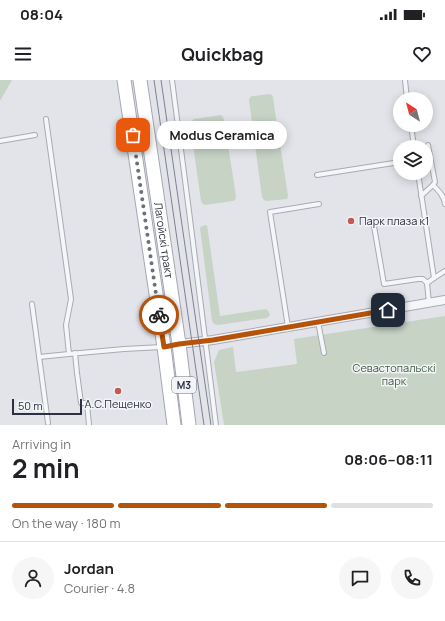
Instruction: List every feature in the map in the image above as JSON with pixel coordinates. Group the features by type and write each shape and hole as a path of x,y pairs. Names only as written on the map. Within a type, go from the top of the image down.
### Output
{"main road":[{"name":"Лагойскі тракт","path":"124,80 164,347 174,425"},
{"name":"Лагойскі тракт","path":"140,80 179,344 189,425"},
{"path":"164,347 179,344"}],"street":[{"path":"179,344 206,341 445,300"}],"lane":[{"path":"172,80 216,425"},
{"path":"405,80 407,92"},
{"path":"46,119 71,299 66,325 68,354"},
{"path":"0,141 35,136"},
{"path":"317,175 393,163"},
{"path":"421,196 433,185 433,172"},
{"path":"419,180 434,278"},
{"path":"433,185 442,195 445,204"},
{"path":"288,327 270,212 319,204"},
{"path":"374,226 384,284 423,279 427,283 429,303"},
{"path":"427,283 445,271"},
{"path":"32,304 48,423"},
{"path":"318,322 324,353"},
{"path":"39,357 164,347"},
{"path":"75,353 81,403 87,403 89,425"}],"green space":[{"path":"0,80 12,80 0,101"},
{"path":"270,94 273,98 288,196 287,199 266,201 262,197 249,100 250,97 253,96"},
{"path":"221,115 224,120 236,196 235,200 233,201 205,205 201,201 190,124 194,119"},
{"path":"207,225 220,316 266,309 270,315 267,318 218,325 214,324 212,321 200,228"},
{"name":"Севастопальскі парк","path":"445,316 445,425 224,425 214,362 219,350 233,347 236,372 297,364 294,339"}],"tram line":[{"path":"154,80 204,425"},
{"path":"161,80 211,425"}],"way so far":[{"path":"133,135 159,315"}],"place":[{"name":"Modus Ceramica","path":"133,135"},
{"name":"Парк плаза к1","path":"351,221"},
{"name":"А.С.Пещенко","path":"118,391"}],"route":[{"path":"159,315 164,347 388,310"}]}
